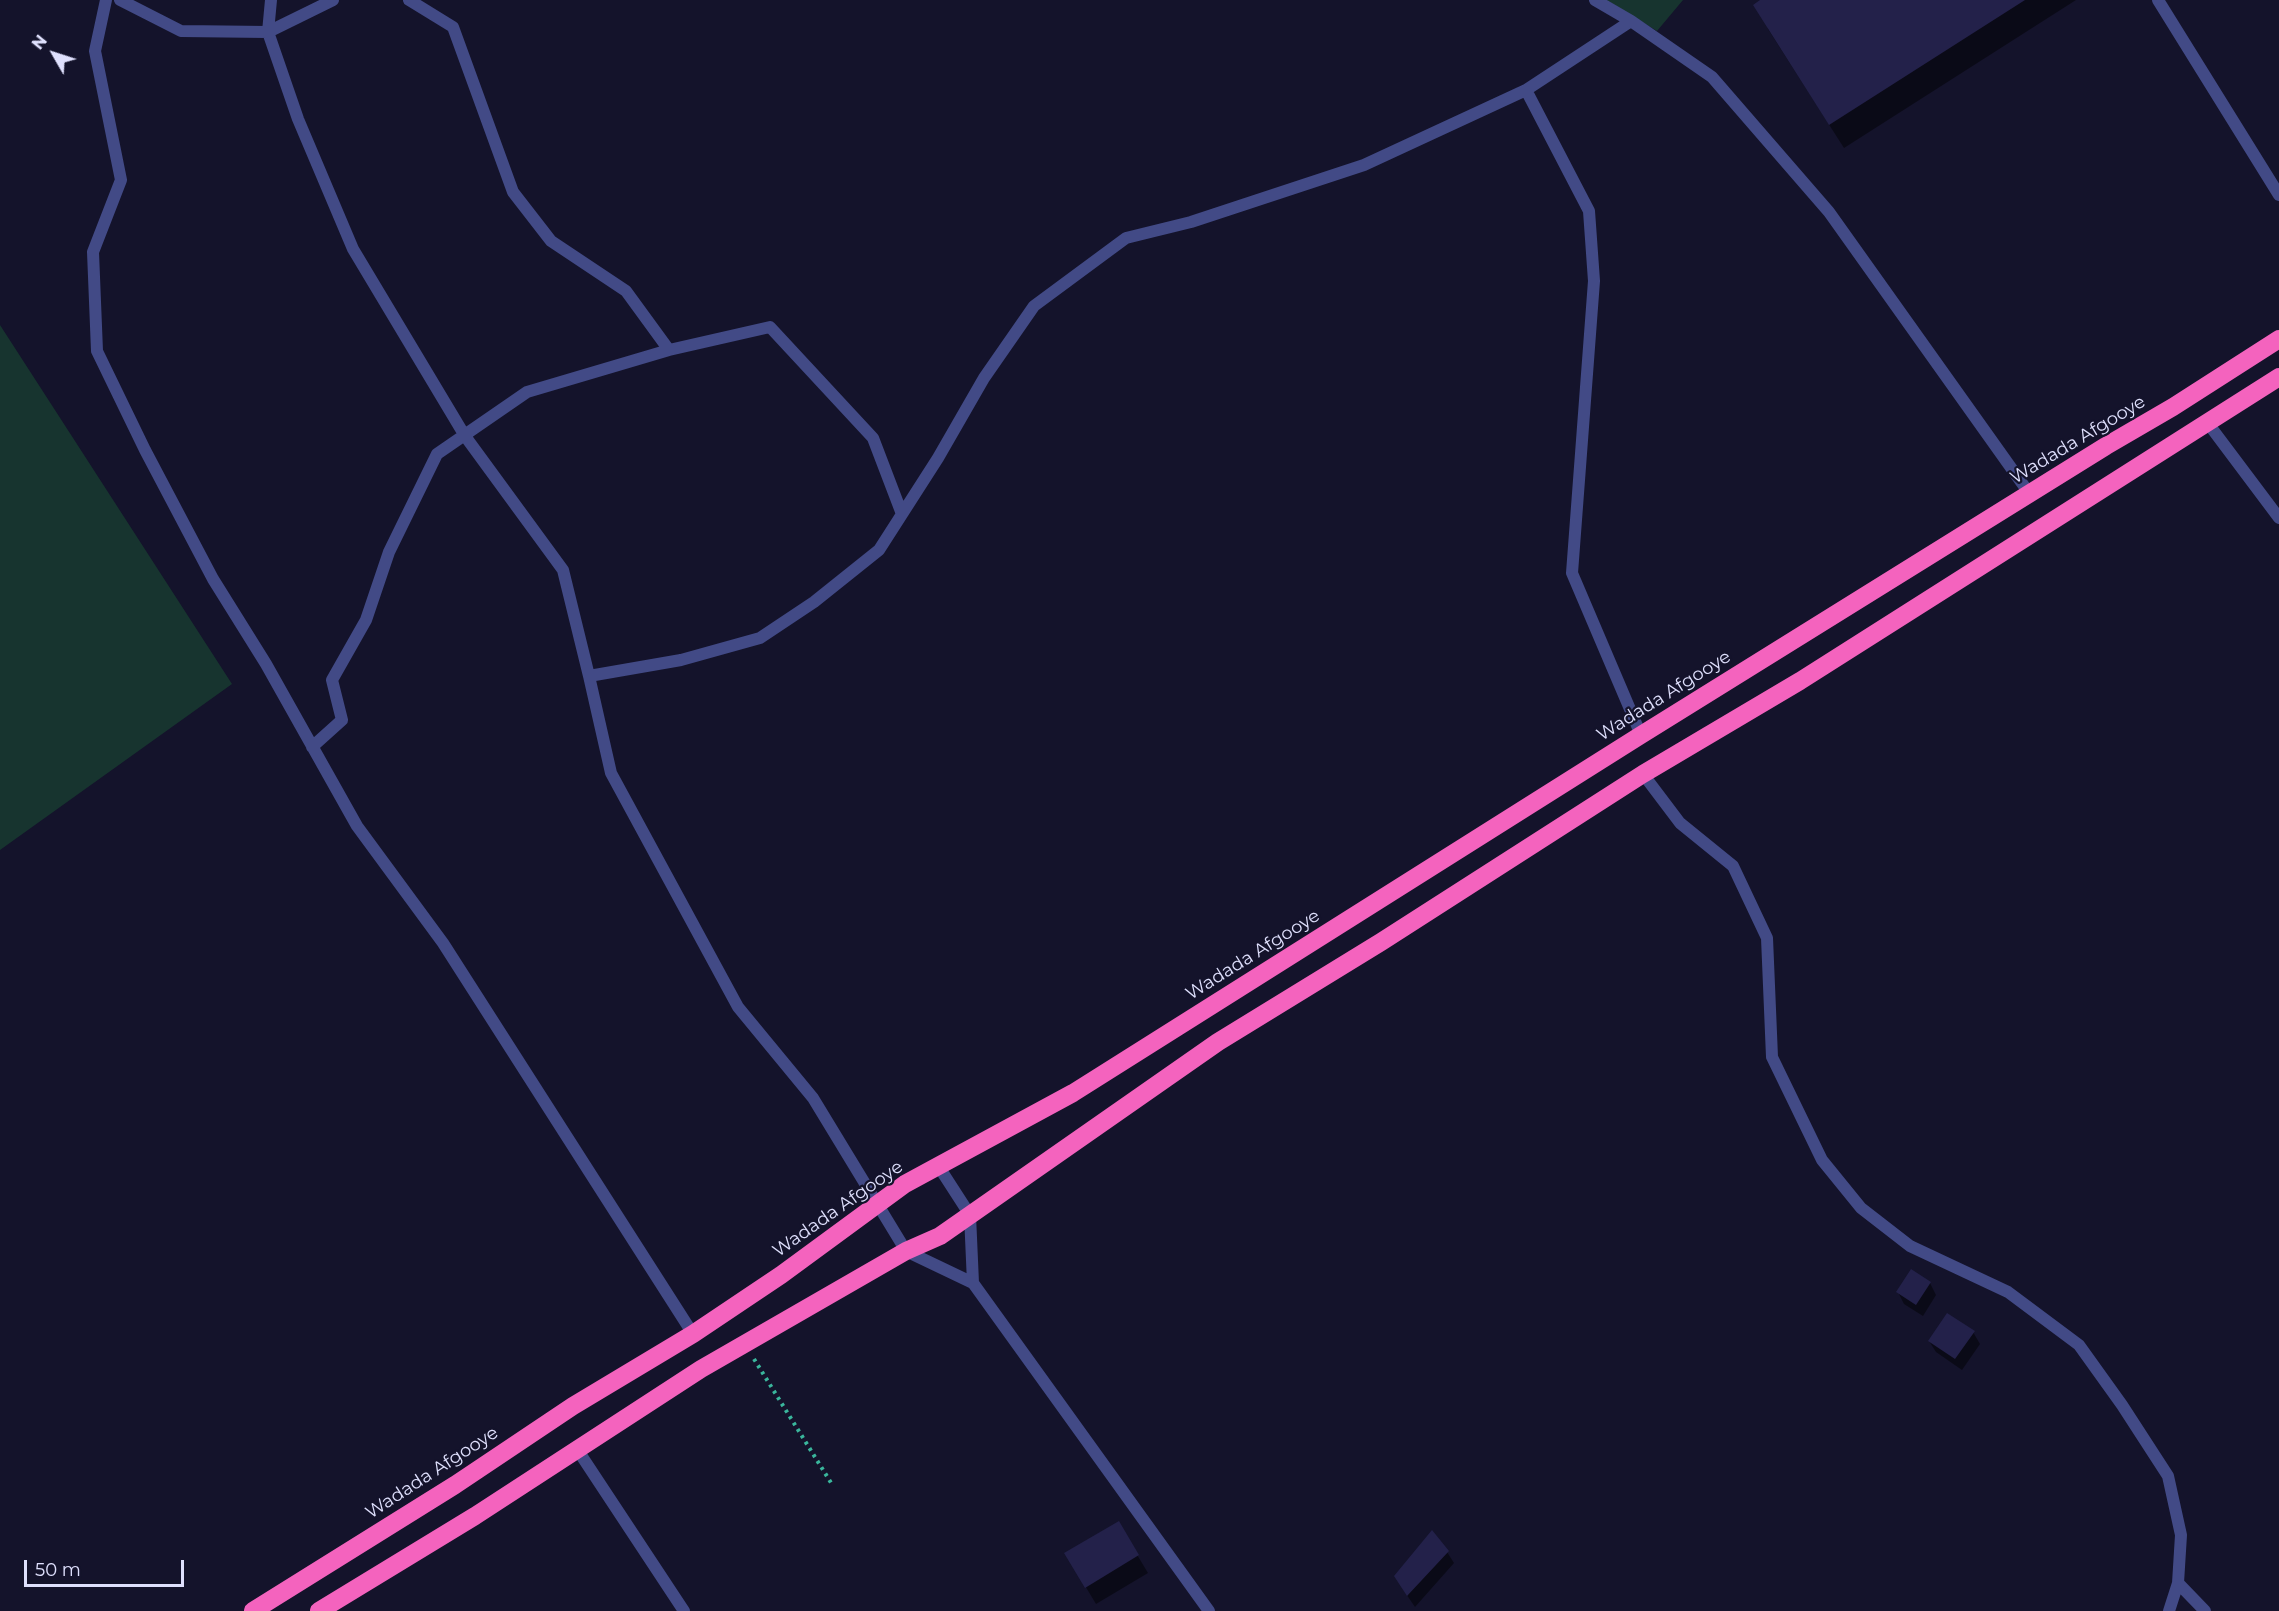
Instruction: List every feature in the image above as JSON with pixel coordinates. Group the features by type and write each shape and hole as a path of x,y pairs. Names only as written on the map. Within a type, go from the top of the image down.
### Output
{"highway":[{"name":"Wadada Afgooye","path":"253,1611 455,1485 573,1406 693,1334 781,1275 905,1184 1073,1093 1641,735 2173,407 2279,339"},
{"path":"319,1611 474,1516 744,1343 906,1251 940,1236 1218,1042 1381,942 1643,774 1800,681 2279,377"}],"street":[{"path":"106,0 96,51 121,180 93,252 97,351 145,450 213,579 266,664 357,826 443,943 693,1334"},
{"path":"120,0 181,31 268,32 333,0"},
{"path":"271,0 268,32 298,119 353,249 465,436 563,570 612,773 738,1007 813,1098 906,1251 973,1283 1209,1611"},
{"path":"409,0 453,27 513,192 551,241 626,291 669,350"},
{"path":"1595,0 1631,21 1712,77 1829,212 2029,494"},
{"path":"2158,0 2279,195"},
{"path":"589,676 681,660 760,638 814,602 879,550 984,378 1034,306 1126,238 1191,222 1364,165 1526,90 1631,21"},
{"path":"1526,90 1589,211 1594,281 1572,573 1641,735"},
{"path":"312,747 342,720 332,680 366,620 388,552 437,454 526,392 669,350 770,327 873,438 902,514"},
{"path":"2207,422 2279,518"},
{"path":"1643,774 1680,823 1733,866 1767,938 1772,1057 1822,1160 1861,1208 1910,1246 2008,1292 2079,1345 2122,1405 2168,1476 2181,1535 2178,1582 2169,1611"},
{"path":"939,1167 970,1215 973,1283"},
{"path":"577,1449 684,1611"},
{"path":"2178,1582 2205,1611"}],"path":[{"path":"744,1343 833,1486"}],"green space":[{"path":"1606,0 1683,0 1657,31"},
{"path":"0,325 232,684 0,850"}],"building":[{"path":"1760,0 2025,0 1829,125 1753,5"},
{"path":"1911,1269 1931,1282 1916,1305 1896,1292"},
{"path":"1947,1313 1975,1331 1955,1359 1928,1341"},
{"path":"1119,1521 1139,1555 1085,1588 1064,1553"},
{"path":"1432,1530 1449,1551 1407,1596 1394,1576"}]}
